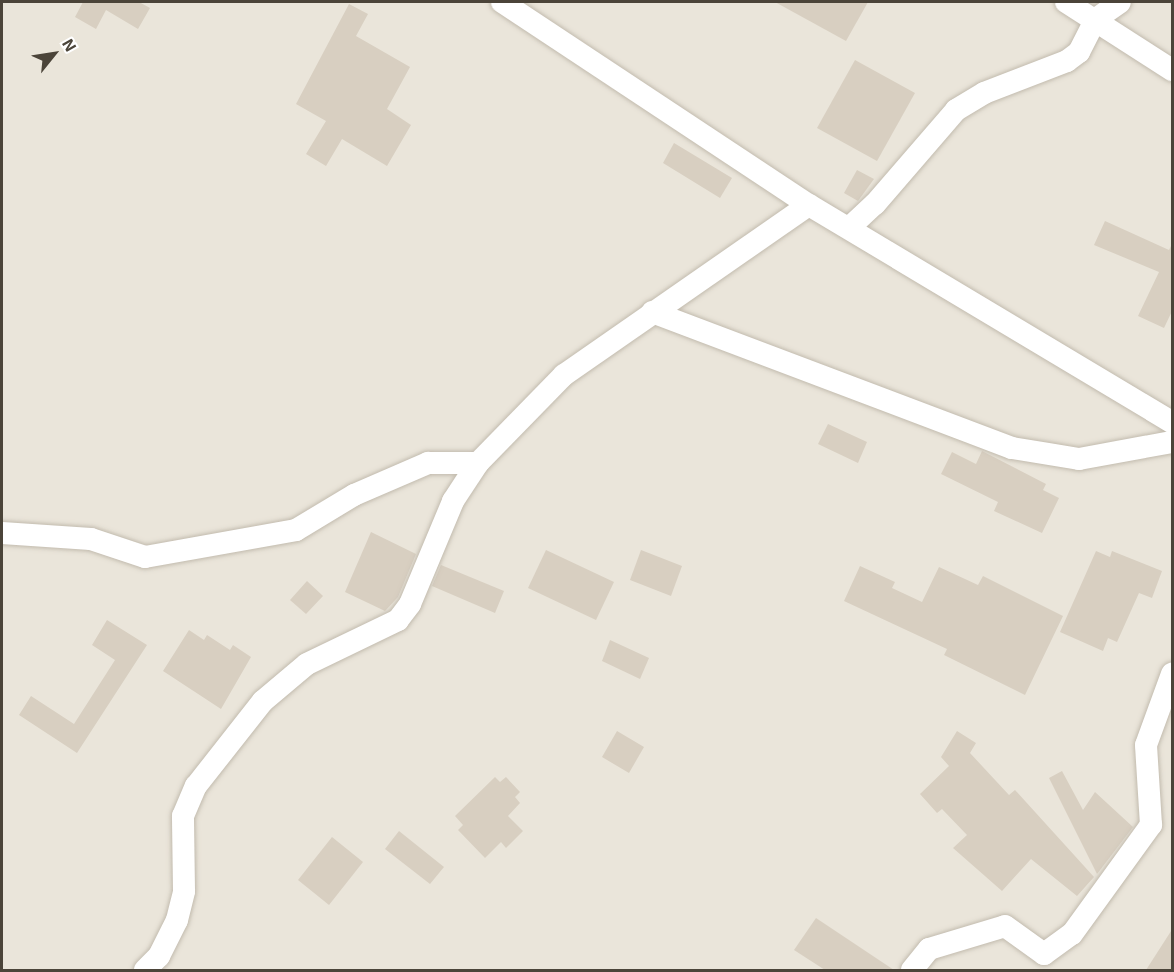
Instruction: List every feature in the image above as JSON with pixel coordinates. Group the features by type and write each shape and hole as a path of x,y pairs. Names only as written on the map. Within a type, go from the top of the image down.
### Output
{"street":[{"path":"502,2 809,205 850,227 1173,422"},
{"path":"1066,2 1173,70"},
{"path":"850,227 875,204 956,110 984,93 1067,61 1079,52 1096,19 1120,2"},
{"path":"145,970 159,956 177,920 184,891 183,816 196,786 263,701 307,664 398,620 410,604 453,501 478,463 564,375 809,205"},
{"path":"652,312 1012,448 1078,459 1173,442"},
{"path":"2,533 92,539 146,556 296,530 354,495 428,463 478,463"},
{"path":"912,970 929,949 1005,926 1044,954 1072,934 1151,825 1146,745 1173,674"}],"shaded area":[{"path":"2,2 1172,2 1172,970 2,970"}],"building":[{"path":"83,2 139,2 150,8 138,29 106,10 96,29 75,17"},
{"path":"775,2 868,2 846,41"},
{"path":"349,4 368,14 356,36 410,67 387,109 411,125 387,166 342,139 326,166 306,154 326,121 296,104"},
{"path":"855,60 915,93 877,161 817,128"},
{"path":"674,143 732,178 720,198 663,163"},
{"path":"857,170 874,179 858,201 844,193"},
{"path":"1105,221 1169,250 1173,242 1173,309 1164,328 1138,316 1159,272 1094,245"},
{"path":"828,424 867,442 858,463 818,444"},
{"path":"982,451 1046,484 1043,490 1059,498 1042,533 994,511 998,502 941,474 952,452 976,464"},
{"path":"371,532 416,554 398,597 385,611 345,592"},
{"path":"546,550 614,582 596,620 528,588"},
{"path":"641,550 682,566 671,596 630,580"},
{"path":"1096,551 1110,557 1112,551 1162,571 1152,598 1139,593 1117,642 1108,638 1103,651 1060,632"},
{"path":"441,565 504,591 495,613 432,586"},
{"path":"860,566 895,582 892,588 922,602 939,567 978,585 983,576 1063,616 1025,695 944,655 947,649 844,601"},
{"path":"307,581 323,596 306,614 290,600"},
{"path":"107,620 147,645 77,753 19,715 31,696 74,724 115,660 92,645"},
{"path":"189,630 204,640 207,635 230,650 233,645 251,657 221,709 163,671"},
{"path":"610,640 649,658 640,679 602,661"},
{"path":"617,731 644,747 629,773 602,757"},
{"path":"957,731 976,743 970,753 1009,795 1015,790 1094,877 1077,896 1031,859 1002,891 953,848 967,835 942,809 937,813 920,794 949,766 941,757"},
{"path":"1062,771 1083,810 1095,792 1133,827 1097,874 1049,778"},
{"path":"495,777 500,782 506,777 520,792 515,797 520,803 508,816 523,831 506,848 501,842 485,858 458,830 463,825 455,816"},
{"path":"399,831 444,867 430,884 385,849"},
{"path":"332,837 363,862 329,905 298,880"},
{"path":"816,918 894,970 825,970 794,950"},
{"path":"1173,928 1173,970 1146,970"}]}
